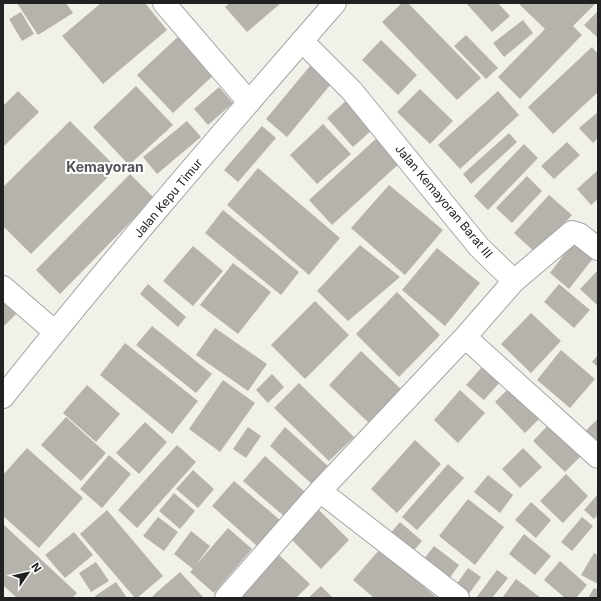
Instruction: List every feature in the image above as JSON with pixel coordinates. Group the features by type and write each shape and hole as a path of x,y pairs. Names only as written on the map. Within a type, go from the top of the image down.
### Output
{"street":[{"path":"164,3 249,102"},
{"name":"Jalan Kepu Timur","path":"3,396 249,102 336,3"},
{"name":"Jalan Kemayoran Barat III","path":"302,41 352,91 479,247 514,281"},
{"path":"226,598 320,491 465,337 514,281 572,232 579,234 598,249"},
{"path":"3,287 55,332"},
{"path":"465,337 598,457"},
{"path":"320,491 458,598"}],"building":[{"path":"17,3 66,3 73,13 38,35"},
{"path":"101,3 145,3 167,30 103,84 62,36"},
{"path":"230,3 281,3 247,32 225,7"},
{"path":"402,3 408,3 481,78 457,100 382,22"},
{"path":"466,3 498,3 510,16 492,32"},
{"path":"518,3 596,3 573,26 582,35 520,99 498,77 545,29"},
{"path":"598,11 598,38 584,25"},
{"path":"21,12 34,34 22,41 9,19"},
{"path":"523,20 533,33 504,57 493,43"},
{"path":"181,34 217,72 173,113 137,75"},
{"path":"466,35 498,68 486,79 454,46"},
{"path":"381,40 417,75 398,95 362,60"},
{"path":"592,47 598,54 598,92 553,134 528,107"},
{"path":"310,66 331,84 287,137 266,119"},
{"path":"136,86 173,125 129,165 93,127"},
{"path":"219,87 233,103 208,125 194,109"},
{"path":"420,89 453,121 430,144 397,112"},
{"path":"18,91 39,112 3,147 3,106"},
{"path":"498,91 519,115 460,169 438,145"},
{"path":"348,99 373,129 353,147 327,118"},
{"path":"598,112 598,138 593,143 579,128"},
{"path":"70,121 117,168 31,254 3,226 3,187"},
{"path":"187,121 201,137 157,174 143,157"},
{"path":"323,124 351,154 317,184 290,155"},
{"path":"262,126 276,138 238,182 224,170"},
{"path":"509,133 517,142 471,184 463,174"},
{"path":"379,136 402,161 332,225 309,200"},
{"path":"567,142 580,155 554,179 541,166"},
{"path":"524,144 538,158 488,210 474,196"},
{"path":"258,168 340,238 309,275 227,205"},
{"path":"598,170 598,199 591,205 577,189"},
{"path":"130,174 154,198 60,294 36,270"},
{"path":"527,176 542,191 512,223 496,208"},
{"path":"389,185 443,230 405,275 351,228"},
{"path":"549,195 572,215 537,254 514,233"},
{"path":"223,210 299,272 281,295 205,233"},
{"path":"578,236 598,252 569,289 550,273"},
{"path":"360,245 400,277 348,321 317,291"},
{"path":"193,246 223,271 193,306 163,281"},
{"path":"437,248 480,283 445,326 402,290"},
{"path":"233,263 271,292 238,334 200,305"},
{"path":"598,270 598,306 580,289"},
{"path":"148,284 186,317 178,327 140,294"},
{"path":"559,284 590,310 574,328 544,302"},
{"path":"397,292 440,335 399,377 356,334"},
{"path":"3,300 17,313 3,327"},
{"path":"315,301 349,335 305,379 271,345"},
{"path":"531,313 561,341 531,373 501,344"},
{"path":"152,326 212,374 196,393 136,345"},
{"path":"215,328 267,364 248,391 196,355"},
{"path":"125,343 198,401 172,434 100,375"},
{"path":"561,350 595,379 570,408 537,380"},
{"path":"361,351 404,392 372,426 329,385"},
{"path":"598,355 598,367 592,362"},
{"path":"482,367 500,382 484,400 466,385"},
{"path":"272,374 284,387 268,403 256,390"},
{"path":"223,380 255,403 220,452 189,429"},
{"path":"515,382 545,413 525,433 495,402"},
{"path":"299,383 354,437 329,461 274,408"},
{"path":"87,385 120,414 96,442 63,413"},
{"path":"460,390 485,413 458,443 434,420"},
{"path":"66,417 106,453 81,481 41,445"},
{"path":"598,419 598,446 584,432"},
{"path":"552,421 584,453 565,472 533,441"},
{"path":"145,422 167,442 139,474 116,453"},
{"path":"248,427 261,436 246,458 233,449"},
{"path":"285,427 329,467 313,485 270,446"},
{"path":"415,440 441,464 397,513 371,489"},
{"path":"177,445 196,462 137,528 118,510"},
{"path":"27,448 83,498 39,548 3,516 3,475"},
{"path":"523,448 542,467 520,488 502,469"},
{"path":"109,455 131,474 102,508 80,489"},
{"path":"265,456 305,492 284,516 243,481"},
{"path":"448,464 464,478 417,530 402,517"},
{"path":"193,470 214,489 198,508 176,489"},
{"path":"566,474 588,496 563,523 540,501"},
{"path":"488,475 513,495 500,513 474,492"},
{"path":"234,481 280,520 257,546 212,506"},
{"path":"174,493 195,511 180,529 159,511"},
{"path":"598,494 598,515 594,519 584,510"},
{"path":"468,499 504,527 475,565 439,536"},
{"path":"531,502 551,520 536,538 515,520"},
{"path":"107,510 163,576 137,598 135,598 80,534"},
{"path":"319,510 349,540 321,569 291,539"},
{"path":"158,517 178,532 164,551 143,536"},
{"path":"582,517 593,526 572,551 561,542"},
{"path":"400,522 422,541 410,555 388,536"},
{"path":"3,524 77,593 72,598 17,598 3,585"},
{"path":"228,528 252,549 214,593 190,572"},
{"path":"191,531 210,546 193,569 174,554"},
{"path":"74,532 93,555 65,578 45,555"},
{"path":"524,534 551,556 535,575 509,554"},
{"path":"434,546 459,565 446,583 420,564"},
{"path":"380,549 437,598 374,598 353,580"},
{"path":"594,553 598,555 598,584 581,575"},
{"path":"279,555 310,584 296,598 236,598"},
{"path":"560,561 587,585 576,598 565,598 544,580"},
{"path":"96,562 109,581 91,592 79,573"},
{"path":"468,568 481,577 466,598 453,589"},
{"path":"497,570 508,578 492,598 476,598"},
{"path":"180,572 204,598 151,598 158,591"},
{"path":"516,579 541,598 502,598"},
{"path":"116,582 127,598 96,598 95,596"},
{"path":"321,586 333,598 308,598"},
{"path":"594,588 598,590 598,598 588,598"}],"district":[{"name":"Kemayoran","path":"105,166"}]}
